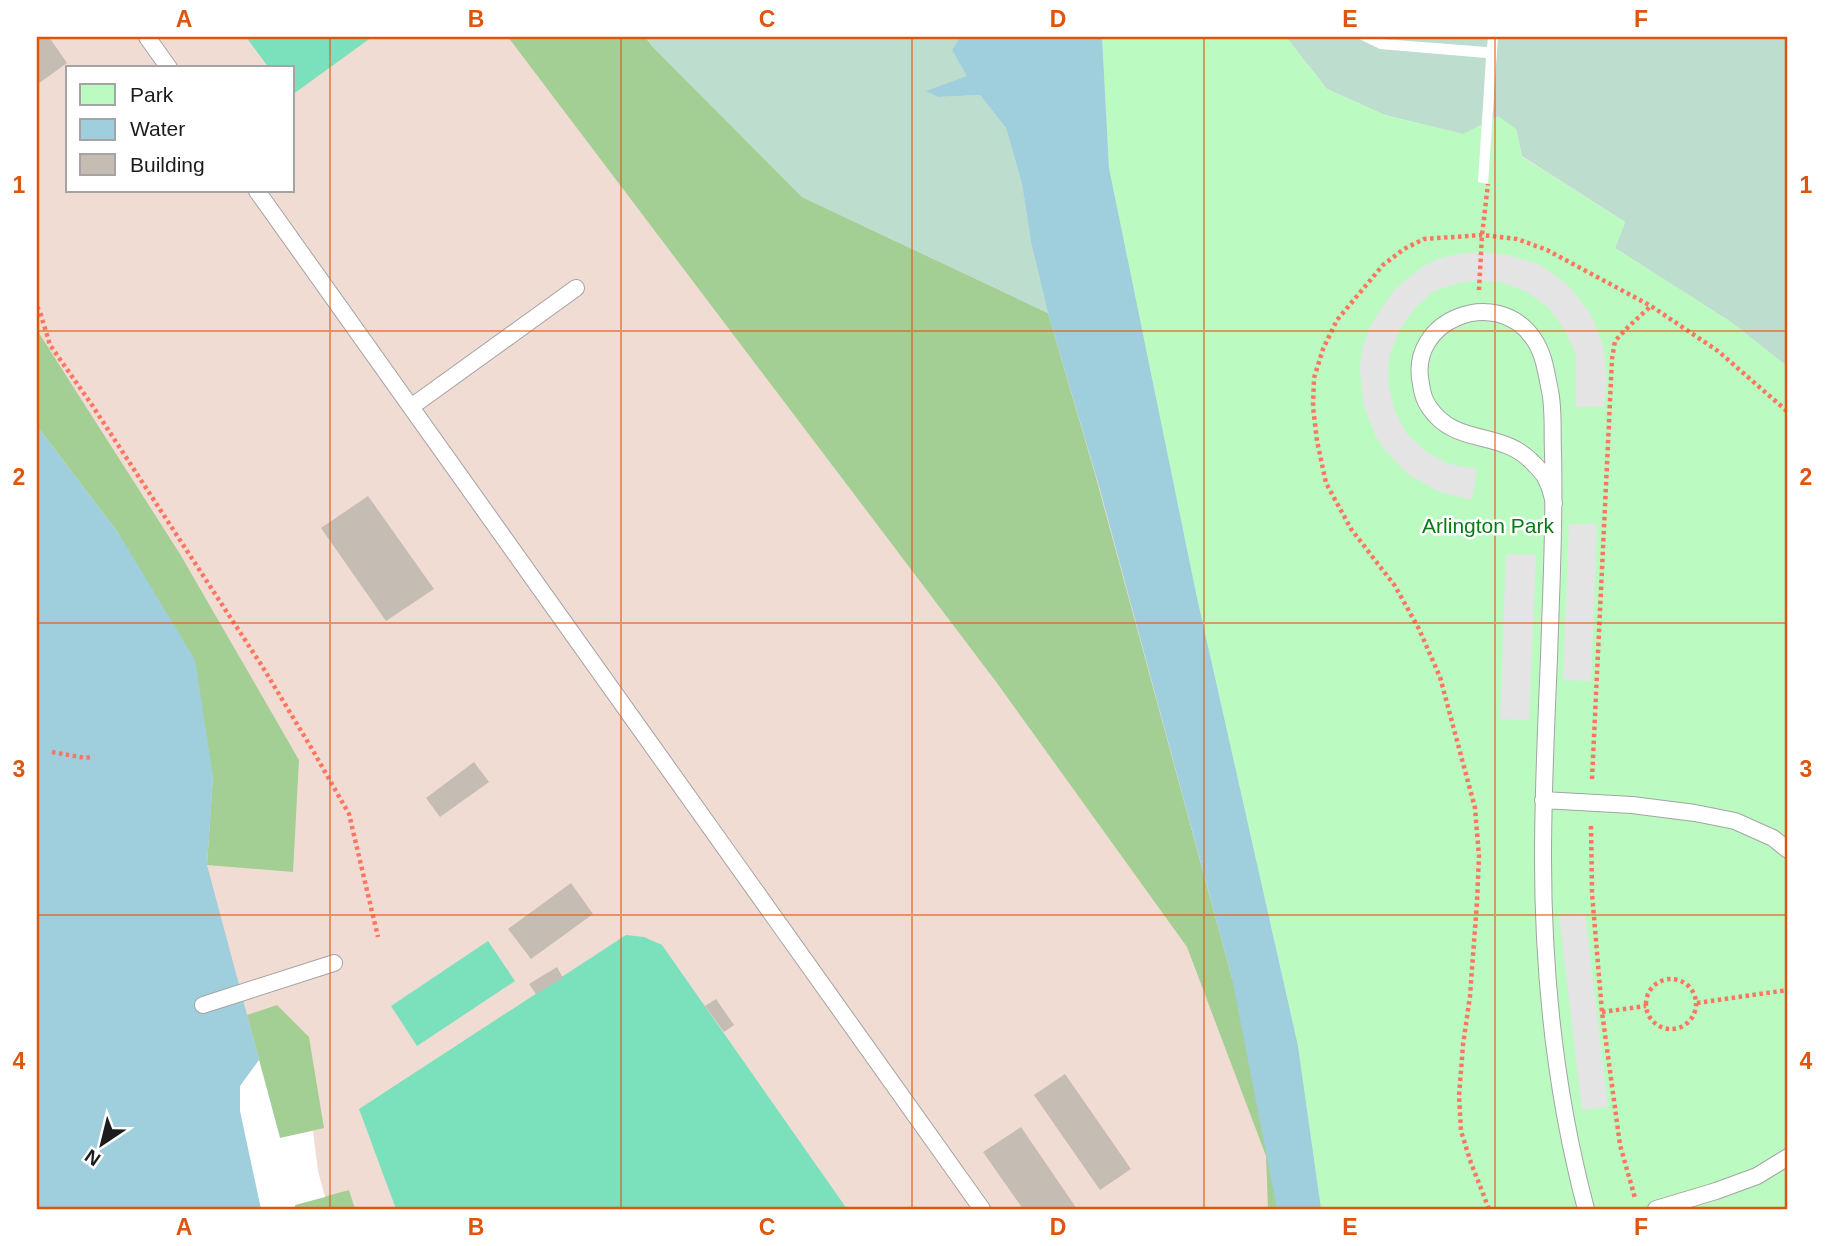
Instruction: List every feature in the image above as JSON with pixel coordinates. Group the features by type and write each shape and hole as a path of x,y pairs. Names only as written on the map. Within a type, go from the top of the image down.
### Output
{"lane":[{"path":"147,37 168,66"},
{"path":"258,192 982,1209"},
{"path":"411,407 576,288"},
{"path":"1554,503 1546,477 1525,453 1503,443 1457,432 1439,420 1423,398 1419,377 1424,350 1432,335 1453,318 1490,312 1516,321 1532,336 1542,355 1551,397 1554,503 1543,800 1544,923 1559,1079 1575,1169 1586,1209"},
{"path":"1543,800 1632,805 1735,821 1773,838 1788,850"},
{"path":"203,1005 334,963"},
{"path":"1656,1209 1757,1176 1788,1157"}],"path":[{"path":"1477,312 1488,184"},
{"path":"1489,1209 1461,1130 1459,1096 1477,902 1479,856 1475,808 1440,677 1419,629 1395,586 1351,529 1326,482 1317,442 1314,407 1314,378 1323,349 1337,320 1384,265 1404,248 1424,239 1482,235 1517,239 1547,250 1651,306 1718,351 1788,412"},
{"path":"1638,1209 1620,1144 1602,1012 1592,893 1591,803 1612,359 1615,341 1651,306"},
{"path":"37,307 50,345 262,666 349,814 378,937"},
{"path":"52,752 91,757"},
{"path":"1670,978 1685,982 1691,987 1697,1003 1692,1019 1685,1025 1669,1029 1653,1021 1646,1006 1649,990 1661,980 1670,978"},
{"path":"1697,1003 1788,990"},
{"path":"1602,1012 1646,1006"}],"shaded area":[{"path":"37,37 960,37 952,50 968,76 927,91 938,97 1022,184 1031,242 1048,313 1099,486 1232,978 1277,1209 295,1209 280,1138 247,1015 37,872 119,534 37,426"},
{"path":"1480,252 1508,255 1541,265 1569,286 1590,313 1603,345 1607,379 1604,407 1576,407 1576,354 1565,330 1548,307 1525,291 1498,281 1462,282 1434,291 1414,309 1399,331 1389,357 1388,382 1394,409 1406,433 1425,451 1449,464 1477,469 1472,500 1440,492 1409,475 1385,450 1375,435 1363,403 1360,367 1368,332 1395,289 1422,267 1438,259"},
{"path":"1569,524 1597,524 1591,681 1563,680"},
{"path":"1506,554 1536,555 1529,720 1500,719"},
{"path":"1585,913 1608,1107 1582,1110 1559,915"}],"green space":[{"path":"246,37 372,37 294,94 294,66 268,66"},
{"path":"508,37 645,37 802,197 1048,313 1095,474 1232,978 1265,1047 1286,1209 1268,1209 1266,1156 1187,947 997,683"},
{"path":"645,37 960,37 952,50 968,76 927,91 938,97 980,95 1006,128 1022,184 1031,242 1048,313 802,197"},
{"name":"Arlington Park","path":"1102,37 1286,37 1327,89 1385,115 1463,134 1498,116 1516,129 1522,157 1625,222 1615,248 1731,322 1788,367 1788,1209 1321,1209 1298,1046 1196,593 1109,168"},
{"path":"1286,37 1788,37 1788,367 1731,322 1615,248 1625,222 1522,156 1516,129 1463,134 1385,115 1327,89"},
{"path":"37,330 180,554 299,760 293,872 207,865 213,776 119,534 37,426"},
{"path":"626,935 644,937 662,945 847,1209 396,1209 359,1109"},
{"path":"488,941 515,981 417,1046 391,1006"},
{"path":"277,1005 309,1037 324,1128 280,1138 247,1015"},
{"path":"349,1190 355,1209 295,1209 294,1205"}],"water":[{"path":"960,37 1102,37 1109,168 1196,593 1298,1046 1321,1209 1277,1209 1232,978 1099,486 1048,313 1031,242 1022,184 1006,128 980,95 938,97 926,91 967,76 952,50"},
{"path":"37,426 119,534 195,660 213,776 207,865 280,1138 295,1209 37,1209"}],"pier":[{"path":"1355,37 1487,47 1488,37 1498,37 1488,184 1478,182 1486,58 1380,49"},
{"path":"259,1060 280,1138 313,1131 318,1171 325,1197 295,1205 295,1209 261,1209 240,1111 240,1086"}],"building":[{"path":"37,37 49,37 67,63 38,84 37,81"},
{"path":"368,496 434,589 386,621 321,528"},
{"path":"474,762 489,782 440,817 426,798"},
{"path":"571,883 593,914 531,959 508,929"},
{"path":"557,967 563,978 536,994 529,984"},
{"path":"716,999 734,1025 724,1032 705,1006"},
{"path":"1065,1074 1131,1169 1100,1190 1034,1095"},
{"path":"1021,1127 1077,1209 1023,1209 983,1152"}]}
